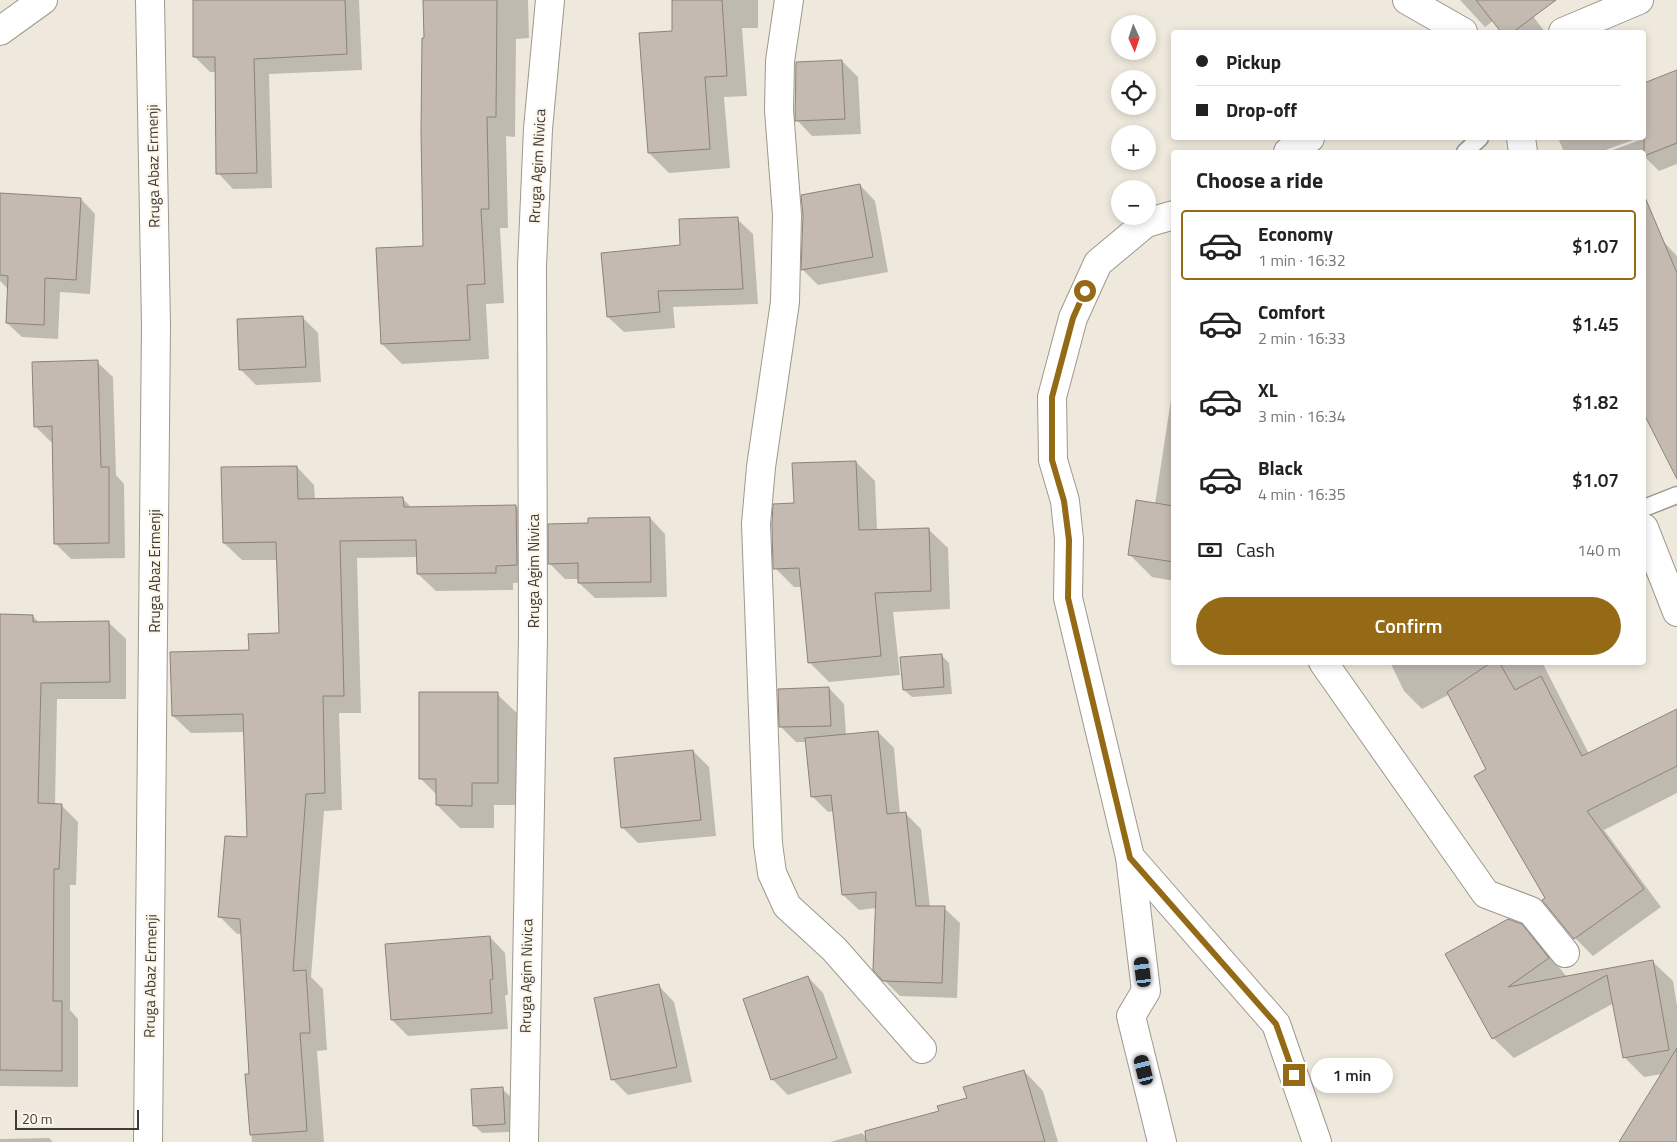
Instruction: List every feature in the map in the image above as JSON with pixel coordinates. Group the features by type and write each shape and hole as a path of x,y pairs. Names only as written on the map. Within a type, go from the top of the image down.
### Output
{"street":[{"path":"0,31 43,0"},
{"name":"Rruga Abaz Ermenji","path":"148,1142 156,325 150,0"},
{"name":"Rruga Agim Nivica","path":"524,1142 533,636 532,266 538,129 550,0"},
{"path":"789,0 780,61 779,110 787,214 785,302 761,467 756,524 768,844 772,873 787,906 834,949 922,1049"},
{"path":"1407,0 1460,30"},
{"path":"1568,30 1639,0"},
{"path":"1291,150 1307,140"},
{"path":"1162,1142 1131,1016 1146,990 1130,858 1068,598 1069,540 1064,501 1052,460 1052,397 1073,318 1098,263 1146,223 1171,216"},
{"path":"1646,533 1677,612"},
{"path":"1325,665 1486,894 1531,911 1565,954"},
{"path":"1130,858 1276,1024 1317,1142"}],"lane":[{"path":"1467,150 1478,140"},
{"path":"1646,507 1677,495"}],"building":[{"path":"193,0 345,0 347,54 254,59 257,173 216,174 215,57 193,57"},
{"path":"423,0 497,0 496,117 487,117 489,209 481,209 485,284 467,285 470,340 381,344 376,248 423,246 421,132 422,38 424,38"},
{"path":"672,0 722,0 727,76 705,77 710,149 648,153 639,33 672,31"},
{"path":"1476,0 1556,0 1516,30 1499,30"},
{"path":"842,60 845,119 795,121 796,62"},
{"path":"1677,70 1677,143 1646,155 1644,140 1646,140 1646,82"},
{"path":"860,184 873,257 801,270 803,215 801,195"},
{"path":"0,193 81,198 76,280 45,278 44,325 6,323 8,276 0,275"},
{"path":"1646,200 1677,273 1677,479 1646,418"},
{"path":"738,217 743,289 658,291 660,312 607,317 601,253 680,245 679,219"},
{"path":"303,316 306,367 239,370 237,319"},
{"path":"98,360 101,467 109,467 109,543 54,544 52,426 34,427 32,362"},
{"path":"856,461 859,530 929,528 931,591 875,593 881,656 808,663 799,568 773,569 773,504 794,503 792,463"},
{"path":"297,466 298,499 403,497 404,507 516,505 517,565 496,566 496,573 417,574 416,540 340,541 344,696 323,696 325,793 306,794 293,971 306,970 310,1033 300,1033 307,1131 250,1135 245,1074 249,1074 240,919 218,917 225,836 247,837 243,714 172,716 170,652 249,650 248,634 279,633 276,542 223,543 221,467"},
{"path":"1136,500 1171,506 1171,562 1128,555"},
{"path":"650,517 651,582 578,583 578,563 548,564 548,524 588,523 588,518"},
{"path":"0,614 33,615 33,622 109,621 110,682 41,683 38,803 62,804 59,869 54,869 53,1001 62,1001 62,1071 0,1070"},
{"path":"942,654 944,687 903,690 900,657"},
{"path":"1488,665 1501,665 1515,690 1541,676 1582,756 1677,709 1677,766 1587,811 1644,889 1574,939 1542,900 1545,898 1474,776 1486,769 1447,692"},
{"path":"829,687 831,726 779,727 778,689"},
{"path":"419,692 498,692 498,783 472,783 472,806 436,805 436,779 419,779"},
{"path":"878,731 887,814 906,812 916,906 945,906 942,983 883,981 873,970 876,892 842,895 831,795 811,797 805,738"},
{"path":"693,750 701,820 621,828 614,758"},
{"path":"1508,919 1522,924 1549,958 1508,987 1653,960 1669,1050 1623,1058 1607,975 1492,1039 1445,954"},
{"path":"490,936 493,979 490,980 492,1013 391,1020 385,944"},
{"path":"808,976 837,1058 771,1080 743,999"},
{"path":"659,984 677,1067 611,1080 594,998"},
{"path":"1677,1048 1677,1142 1619,1142"},
{"path":"1024,1070 1045,1142 866,1142 865,1131 939,1111 937,1106 967,1098 963,1087"},
{"path":"503,1087 505,1124 473,1126 471,1089"}],"route":[{"path":"1085,291 1073,318 1052,397 1052,460 1064,501 1069,540 1068,598 1130,858 1276,1024 1294,1075"}]}
